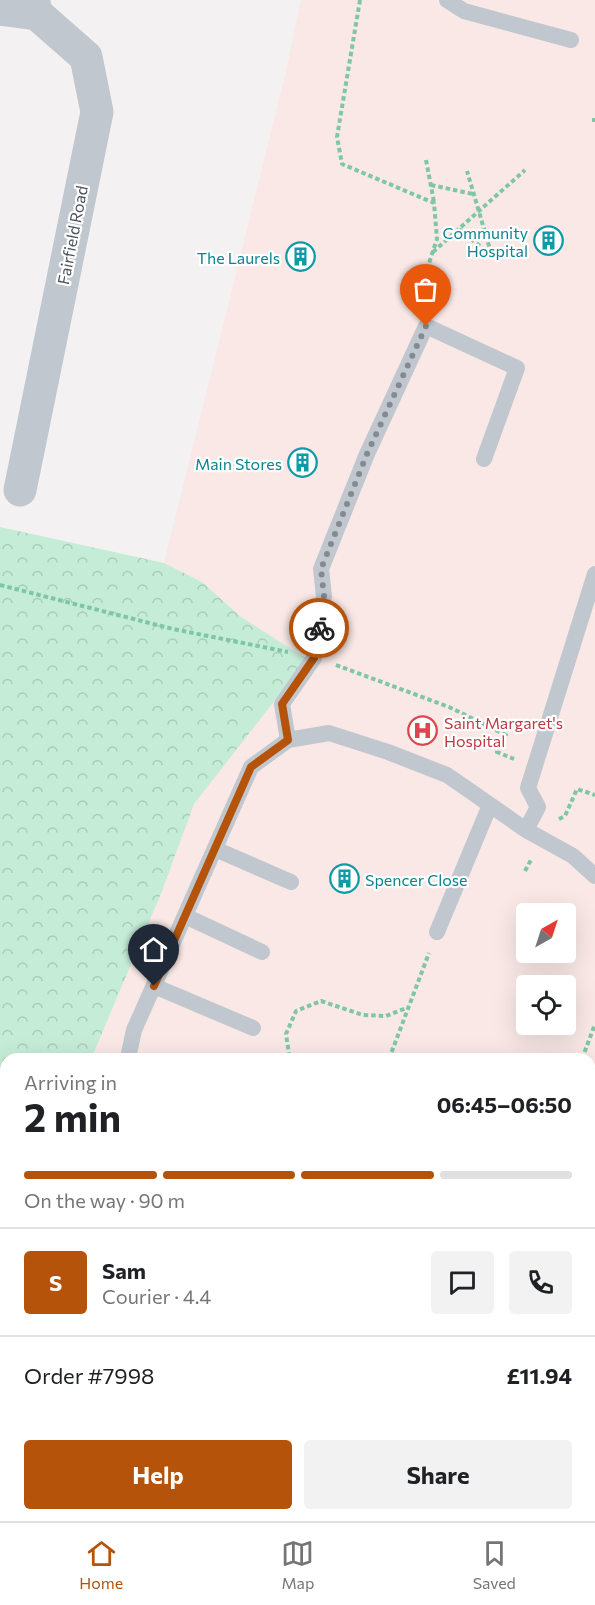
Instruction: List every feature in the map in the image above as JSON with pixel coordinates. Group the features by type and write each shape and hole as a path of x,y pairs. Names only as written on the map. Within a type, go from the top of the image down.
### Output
{"street":[{"path":"0,9 35,7"},
{"name":"Fairfield Road","path":"20,490 97,112 86,57 35,7"}],"lane":[{"path":"447,0 571,40"},
{"path":"288,740 282,704 314,658 324,596 321,569 367,454 426,326 517,368 484,459"},
{"path":"526,830 538,807 528,788 595,574"},
{"path":"129,1053 134,1030 251,767 288,740 329,733 447,776 526,830 573,856 595,875"},
{"path":"437,932 490,805"},
{"path":"215,849 291,882"},
{"path":"185,916 262,952"},
{"path":"154,986 253,1028"}],"path":[{"path":"360,0 337,136 342,164 434,203"},
{"path":"426,160 434,203 437,239 422,284 426,326"},
{"path":"433,252 525,170"},
{"path":"459,229 492,256 477,212 467,171"},
{"path":"431,185 473,195"},
{"path":"0,585 173,629 314,658 449,707 506,735 498,752 535,766"},
{"path":"525,871 550,824 565,816 577,789 595,795"},
{"path":"390,1053 437,932"},
{"path":"289,1053 286,1034 296,1011 321,1001 363,1015 386,1016 409,1007"},
{"path":"584,1053 595,1024"}],"shaded area":[{"name":"Saint Margaret's Hospital","path":"301,0 595,0 595,1053 93,1053 194,804 306,659 241,617 202,582 164,563 286,72"}],"green space":[{"path":"0,527 164,563 202,582 241,617 307,659 194,804 162,891 94,1053 0,1053"}],"way so far":[{"path":"319,628 324,596 321,569 367,454 426,326"}],"place":[{"name":"Community Hospital","path":"549,241"},
{"name":"The Laurels","path":"301,257"},
{"name":"Main Stores","path":"303,463"},
{"name":"Saint Margaret's Hospital","path":"423,731"},
{"name":"Spencer Close","path":"344,879"}],"route":[{"path":"154,986 251,767 288,740 282,704 314,658 319,628"}]}
